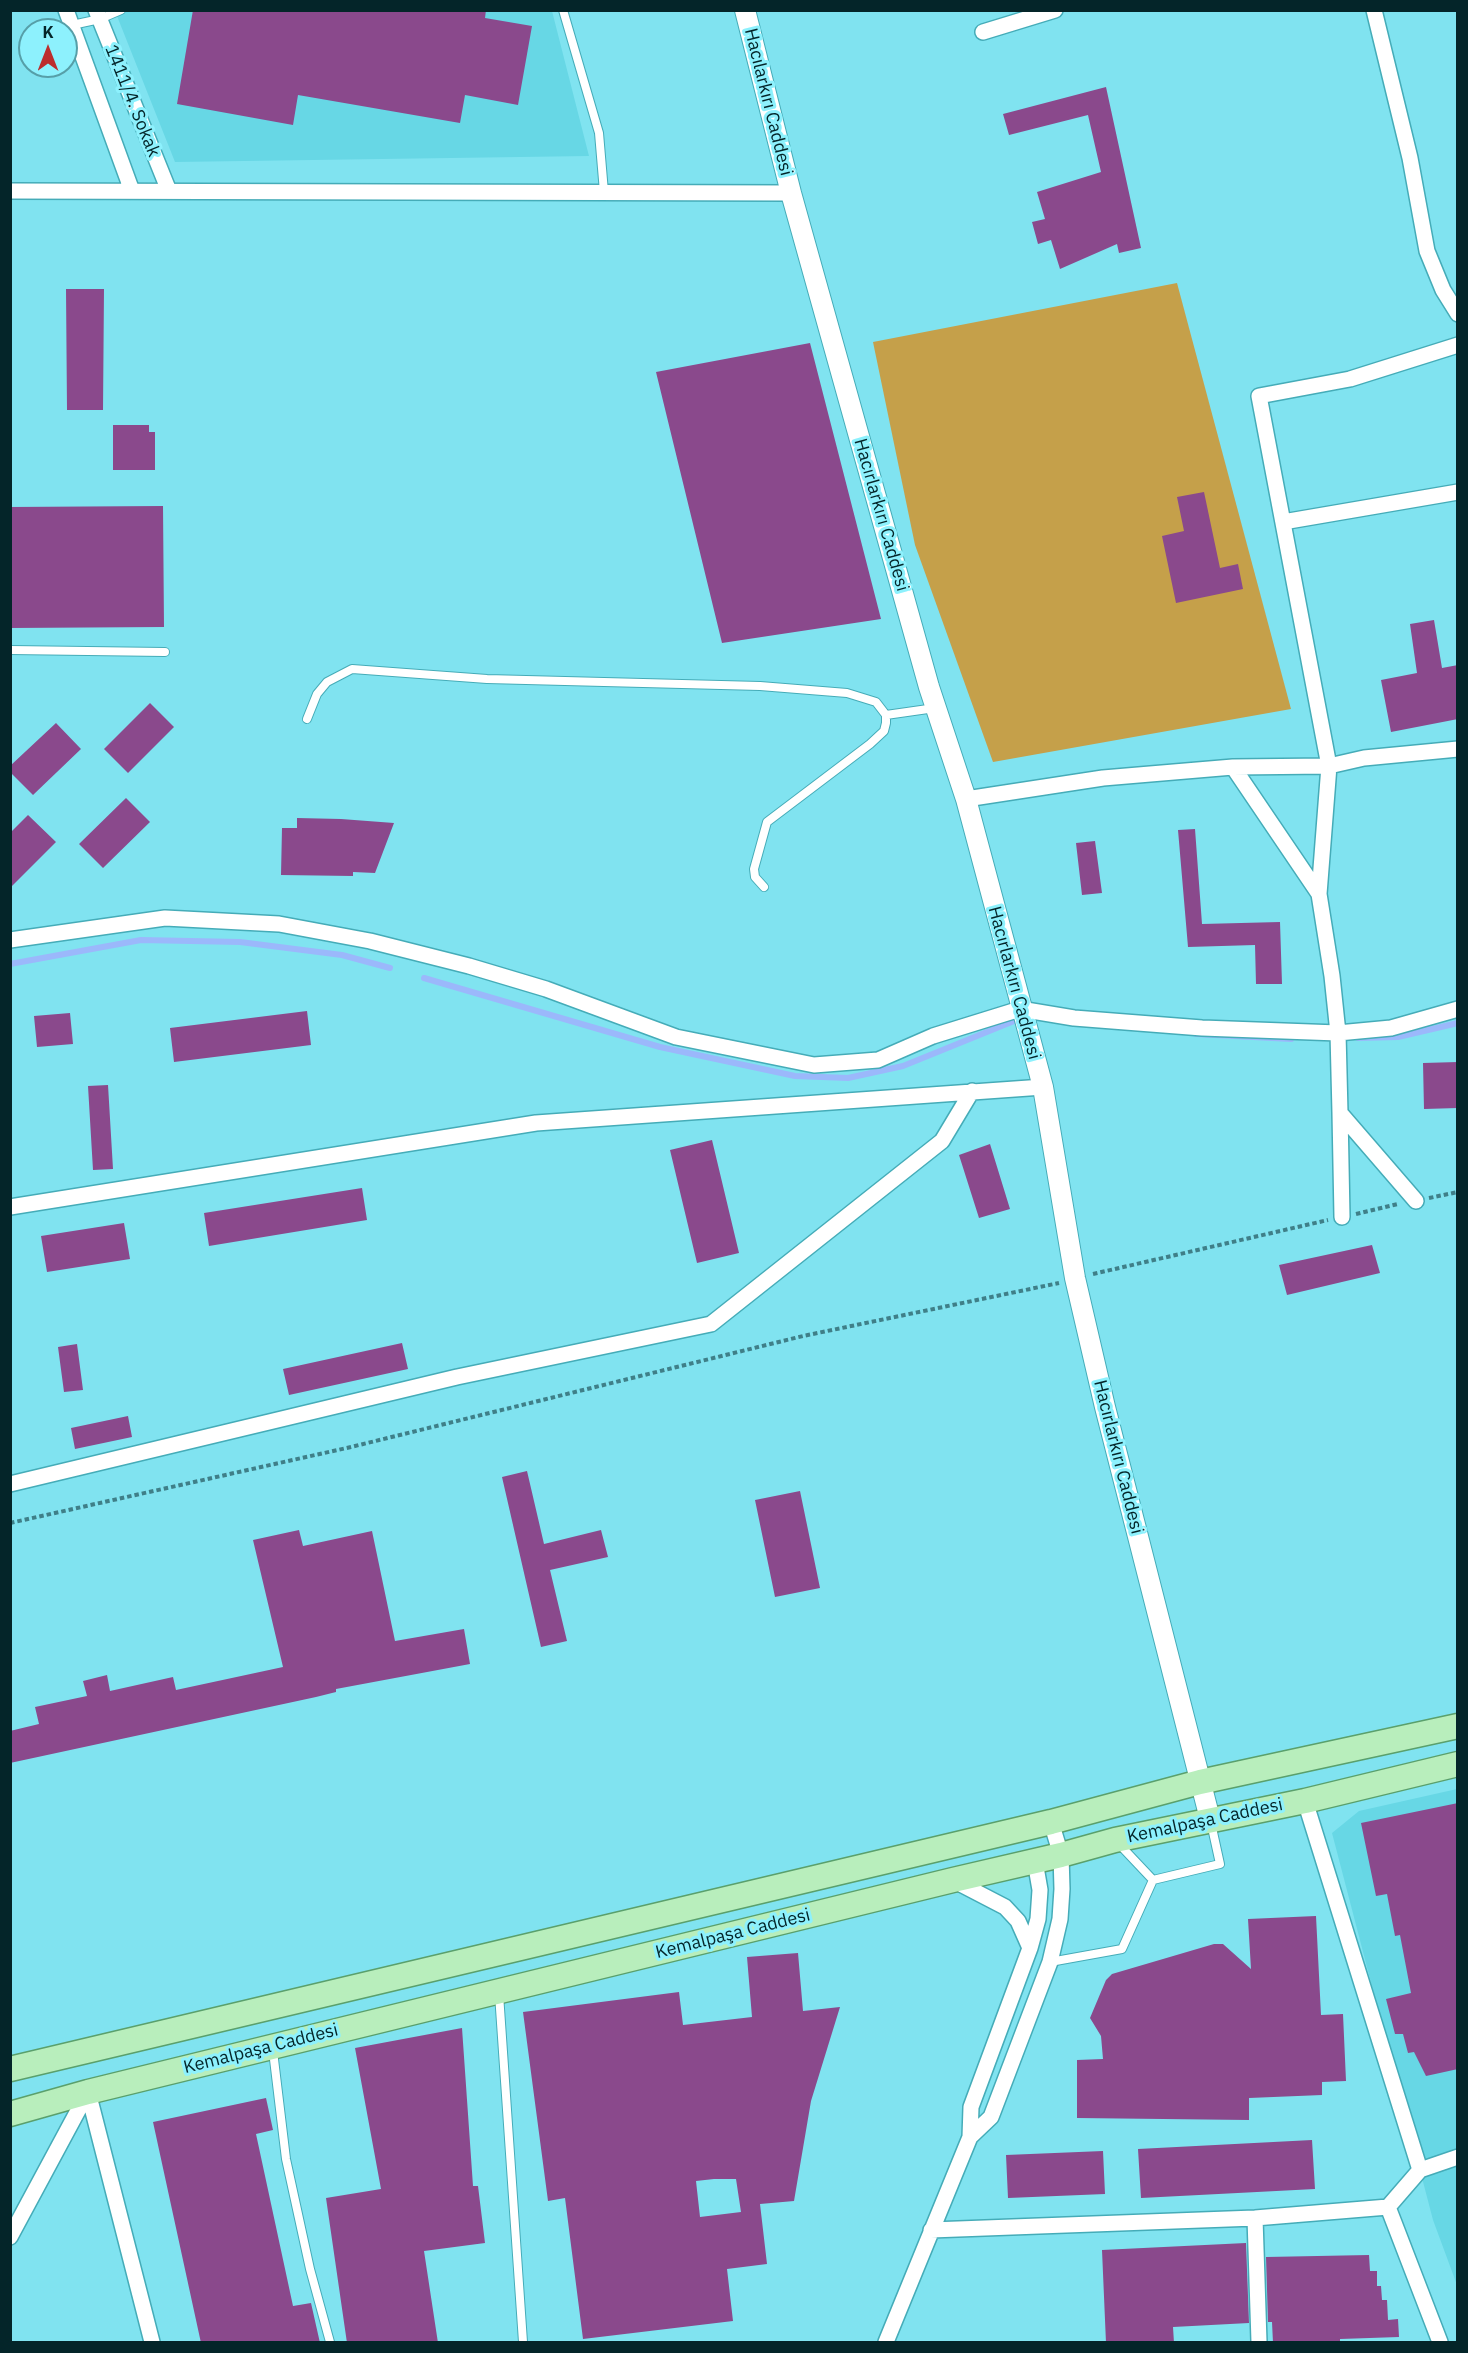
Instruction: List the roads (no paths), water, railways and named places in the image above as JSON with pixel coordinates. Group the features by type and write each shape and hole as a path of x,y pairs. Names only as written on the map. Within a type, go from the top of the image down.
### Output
{"main road":[{"path":"1200,1782 1458,1726"},
{"name":"Kemalpaşa Caddesi","path":"10,2114 88,2091 1115,1840 1305,1801 1458,1764"},
{"name":"Kemalpaşa Caddesi","path":"10,2069 1028,1828 1200,1782"},
{"path":"1028,1828 1035,1861"}],"street":[{"name":"Hacılarkırı Caddesi","path":"746,10 791,193"},
{"path":"983,32 1055,10"},
{"path":"1374,10 1410,158 1426,251 1443,290 1458,314"},
{"name":"1411/4. Sokak","path":"98,15 169,191"},
{"name":"1411/4. Sokak","path":"78,43 132,191"},
{"path":"10,191 791,193"},
{"name":"Hacırlarkırı Caddesi","path":"791,193 936,708 966,798 1020,1009 1043,1087 1075,1278 1105,1407 1210,1820"},
{"path":"1342,1217 1338,1033 1319,894 1329,765 1258,396 1350,380 1458,345"},
{"path":"1283,522 1458,492"},
{"path":"966,798 1103,778 1233,767 1329,765 1364,758 1458,749"},
{"path":"1233,767 1319,894"},
{"path":"10,940 165,918 279,924 370,941 469,966 546,989 676,1037 814,1065 878,1060 933,1036 1020,1009 1098,1020 1202,1028 1338,1033 1391,1028 1458,1009"},
{"path":"10,1207 536,1123 1043,1087"},
{"path":"10,1484 457,1377 711,1324 942,1141 972,1091"},
{"path":"1340,1113 1416,1201"},
{"path":"1305,1801 1420,2170"},
{"path":"970,2137 992,2117 1050,1962 1060,1919 1061,1855 1051,1822"},
{"path":"886,2343 970,2137 971,2107 1030,1948 1038,1919 1040,1890 1035,1861"},
{"path":"953,1880 1005,1907 1018,1921 1030,1948"},
{"path":"10,2237 88,2091"},
{"path":"88,2091 152,2343"},
{"path":"931,2230 1255,2218 1388,2207 1420,2170 1458,2157"},
{"path":"1388,2207 1440,2343"},
{"path":"1255,2218 1259,2343"}],"lane":[{"path":"69,18 121,10"},
{"path":"563,10 599,133 604,192"},
{"path":"10,650 165,652"},
{"path":"307,719 317,694 327,682 352,669 487,678 760,686 847,693 876,702 886,715 884,731 767,822 754,869 755,877 764,887"},
{"path":"886,715 936,708"},
{"path":"1153,1880 1221,1864 1210,1820"},
{"path":"1115,1840 1153,1880"},
{"path":"1050,1962 1122,1949 1153,1880"},
{"path":"498,1991 523,2343"},
{"path":"273,2046 286,2159 310,2269 330,2343"}],"waterway":[{"path":"10,964 141,940 240,942 342,955 390,968"},
{"path":"424,978 660,1047 795,1076 848,1078 903,1066 1014,1021"},
{"path":"1358,1038 1398,1037 1458,1023"},
{"path":"1196,1034 1291,1039"}]}
